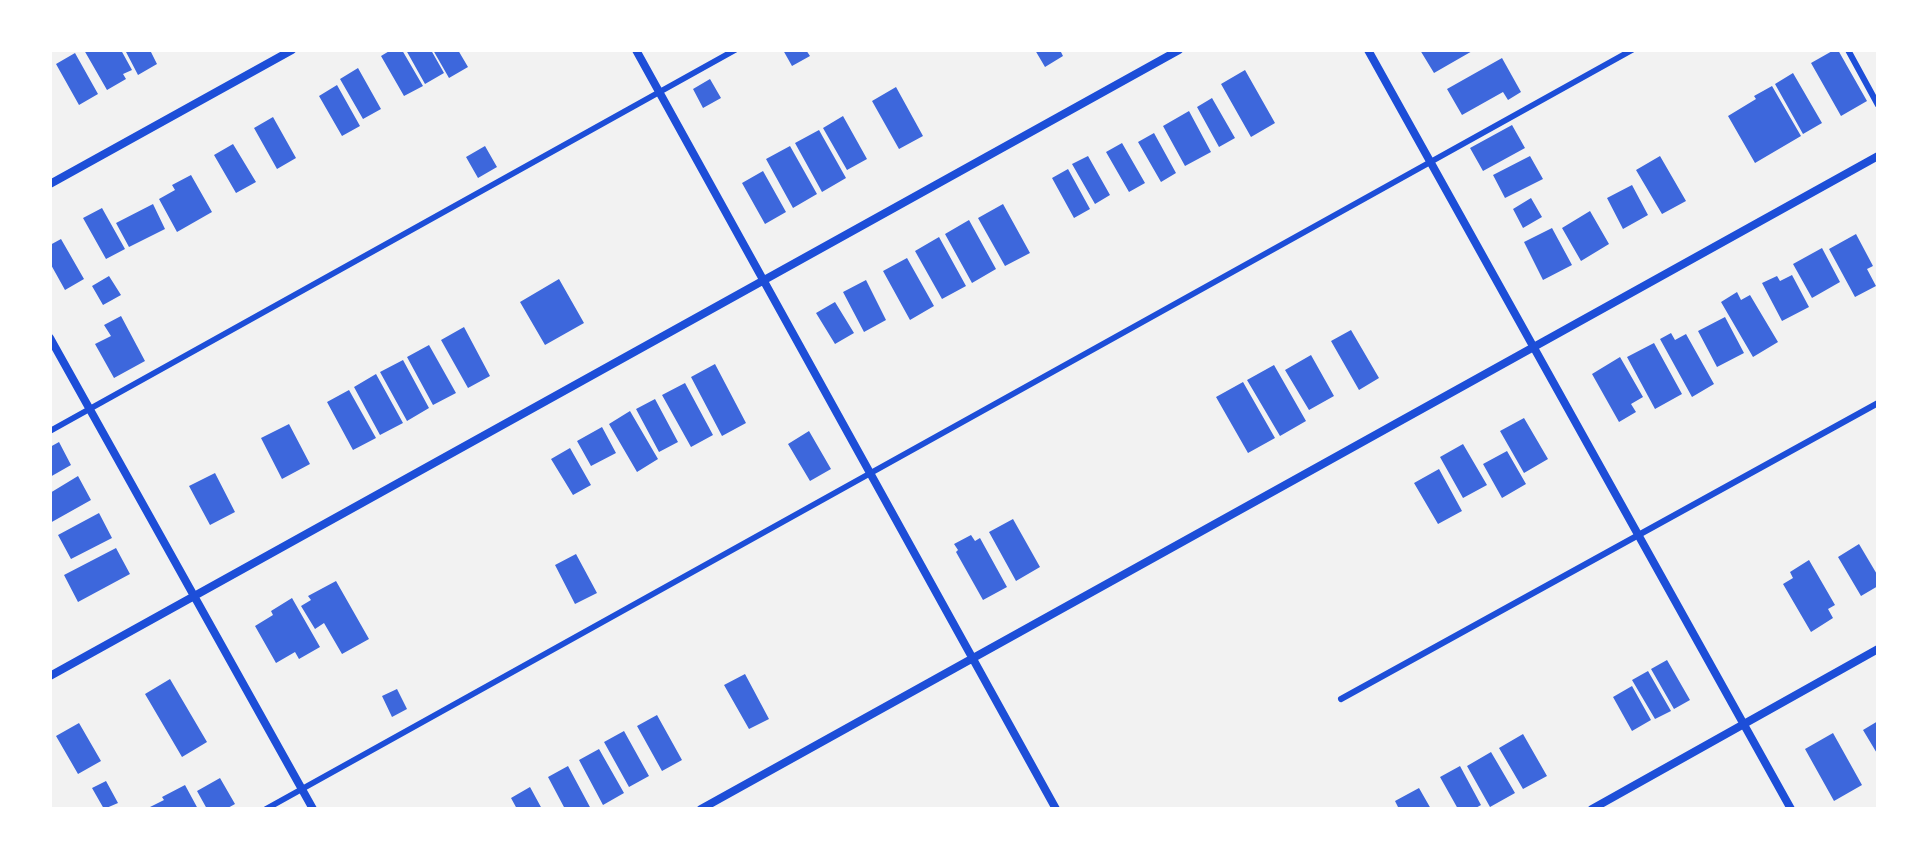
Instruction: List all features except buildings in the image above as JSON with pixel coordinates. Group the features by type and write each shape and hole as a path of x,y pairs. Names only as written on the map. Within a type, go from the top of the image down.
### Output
{"street":[{"path":"50,184 292,50"},
{"path":"636,50 1056,809"},
{"path":"50,676 1179,50"},
{"path":"1368,50 1791,809"},
{"path":"701,809 1878,156"},
{"path":"50,338 313,809"},
{"path":"1592,809 1878,649"}],"lane":[{"path":"50,431 735,50"},
{"path":"266,809 1632,50"},
{"path":"1848,50 1878,105"},
{"path":"1341,699 1878,403"}]}
